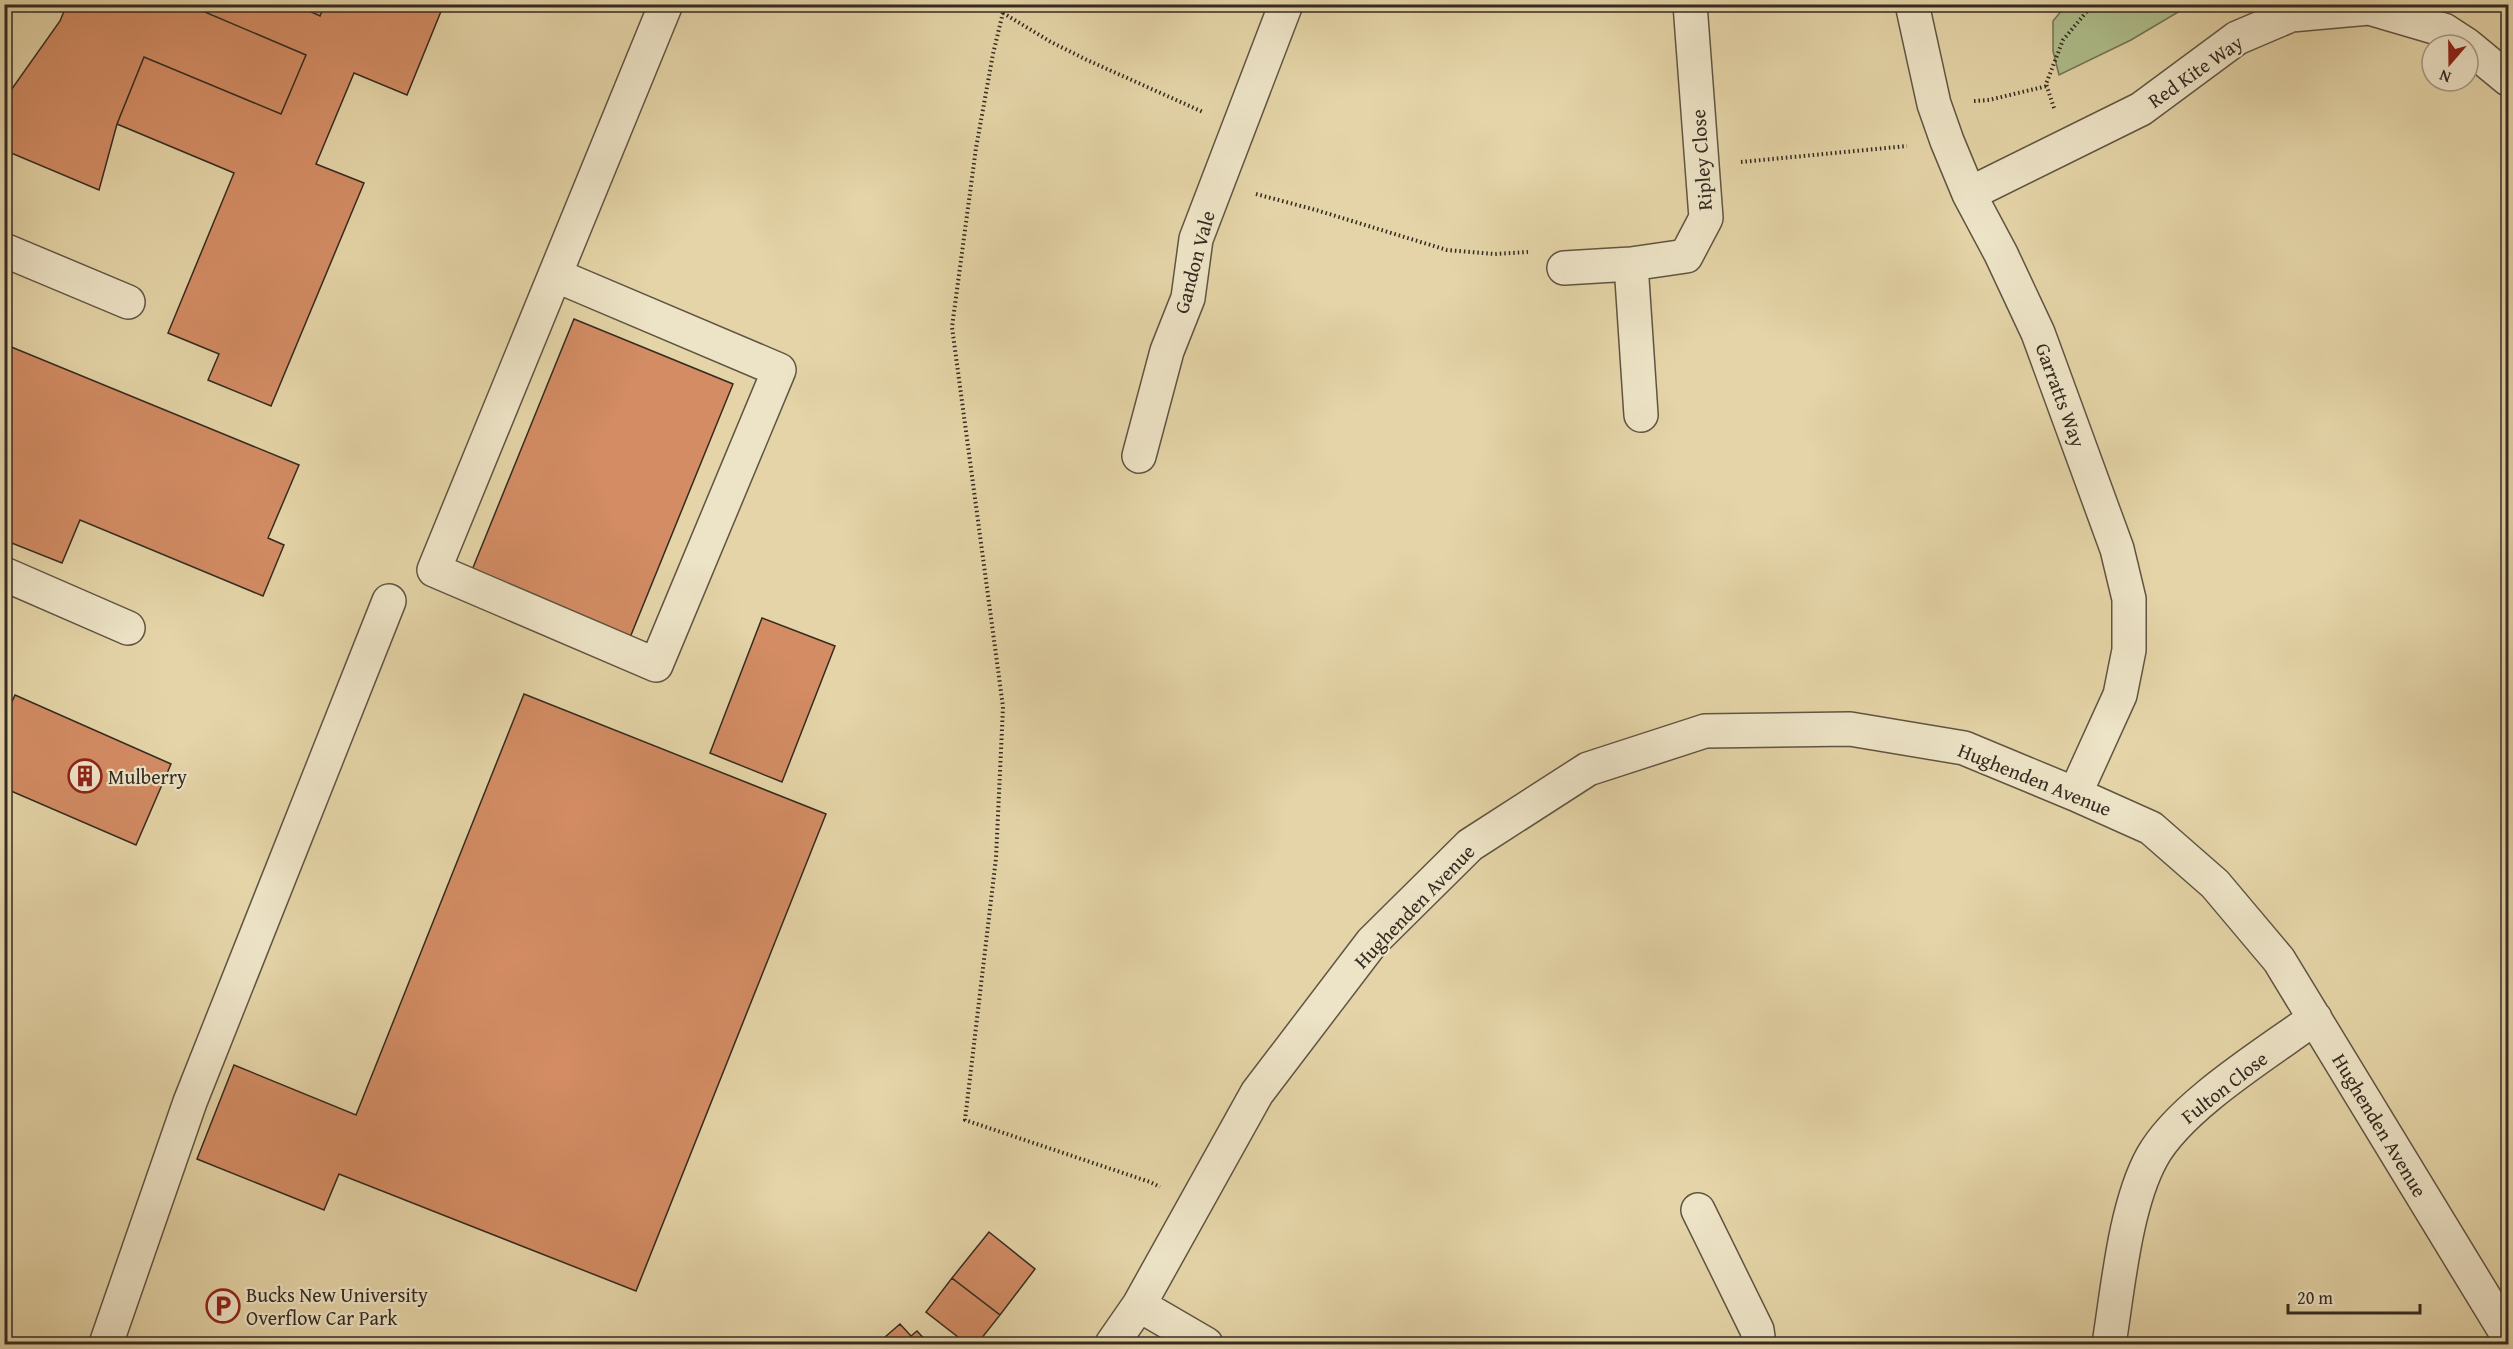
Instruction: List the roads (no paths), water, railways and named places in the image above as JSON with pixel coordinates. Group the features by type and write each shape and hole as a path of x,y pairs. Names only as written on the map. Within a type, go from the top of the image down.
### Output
{"street":[{"path":"555,275 779,370 656,665 434,570 666,4"},
{"name":"Gandon Vale","path":"1139,456 1167,351 1188,298 1196,239 1286,4"},
{"name":"Ripley Close","path":"1564,268 1631,264 1686,256 1706,218 1690,4"},
{"name":"Garratts Way","path":"1912,4 1934,104 1969,194 2001,254 2038,333 2116,549 2130,599 2129,650 2120,695 2075,794"},
{"name":"Red Kite Way","path":"1969,194 2141,109 2237,38 2291,15 2369,8 2448,33"},
{"name":"Red Kite Way","path":"2480,56 2508,79"},
{"path":"4,250 128,302"},
{"path":"1631,264 1641,415"},
{"path":"4,574 128,628"},
{"path":"106,1344 190,1102 389,601"},
{"name":"Hughenden Avenue","path":"1112,1344 1138,1305 1257,1093 1372,942 1470,845 1588,769 1705,731 1850,729 1964,748 2075,794 2151,828 2215,884 2279,960 2508,1336"},
{"name":"Fulton Close","path":"2109,1344 2133,1202 2152,1156 2180,1121 2221,1086 2315,1018"},
{"path":"1698,1210 1752,1320 1759,1344"},
{"path":"1138,1305 1206,1344"}],"place":[{"name":"Mulberry","path":"85,776"},
{"name":"Bucks New University Overflow Car Park","path":"223,1306"}]}
